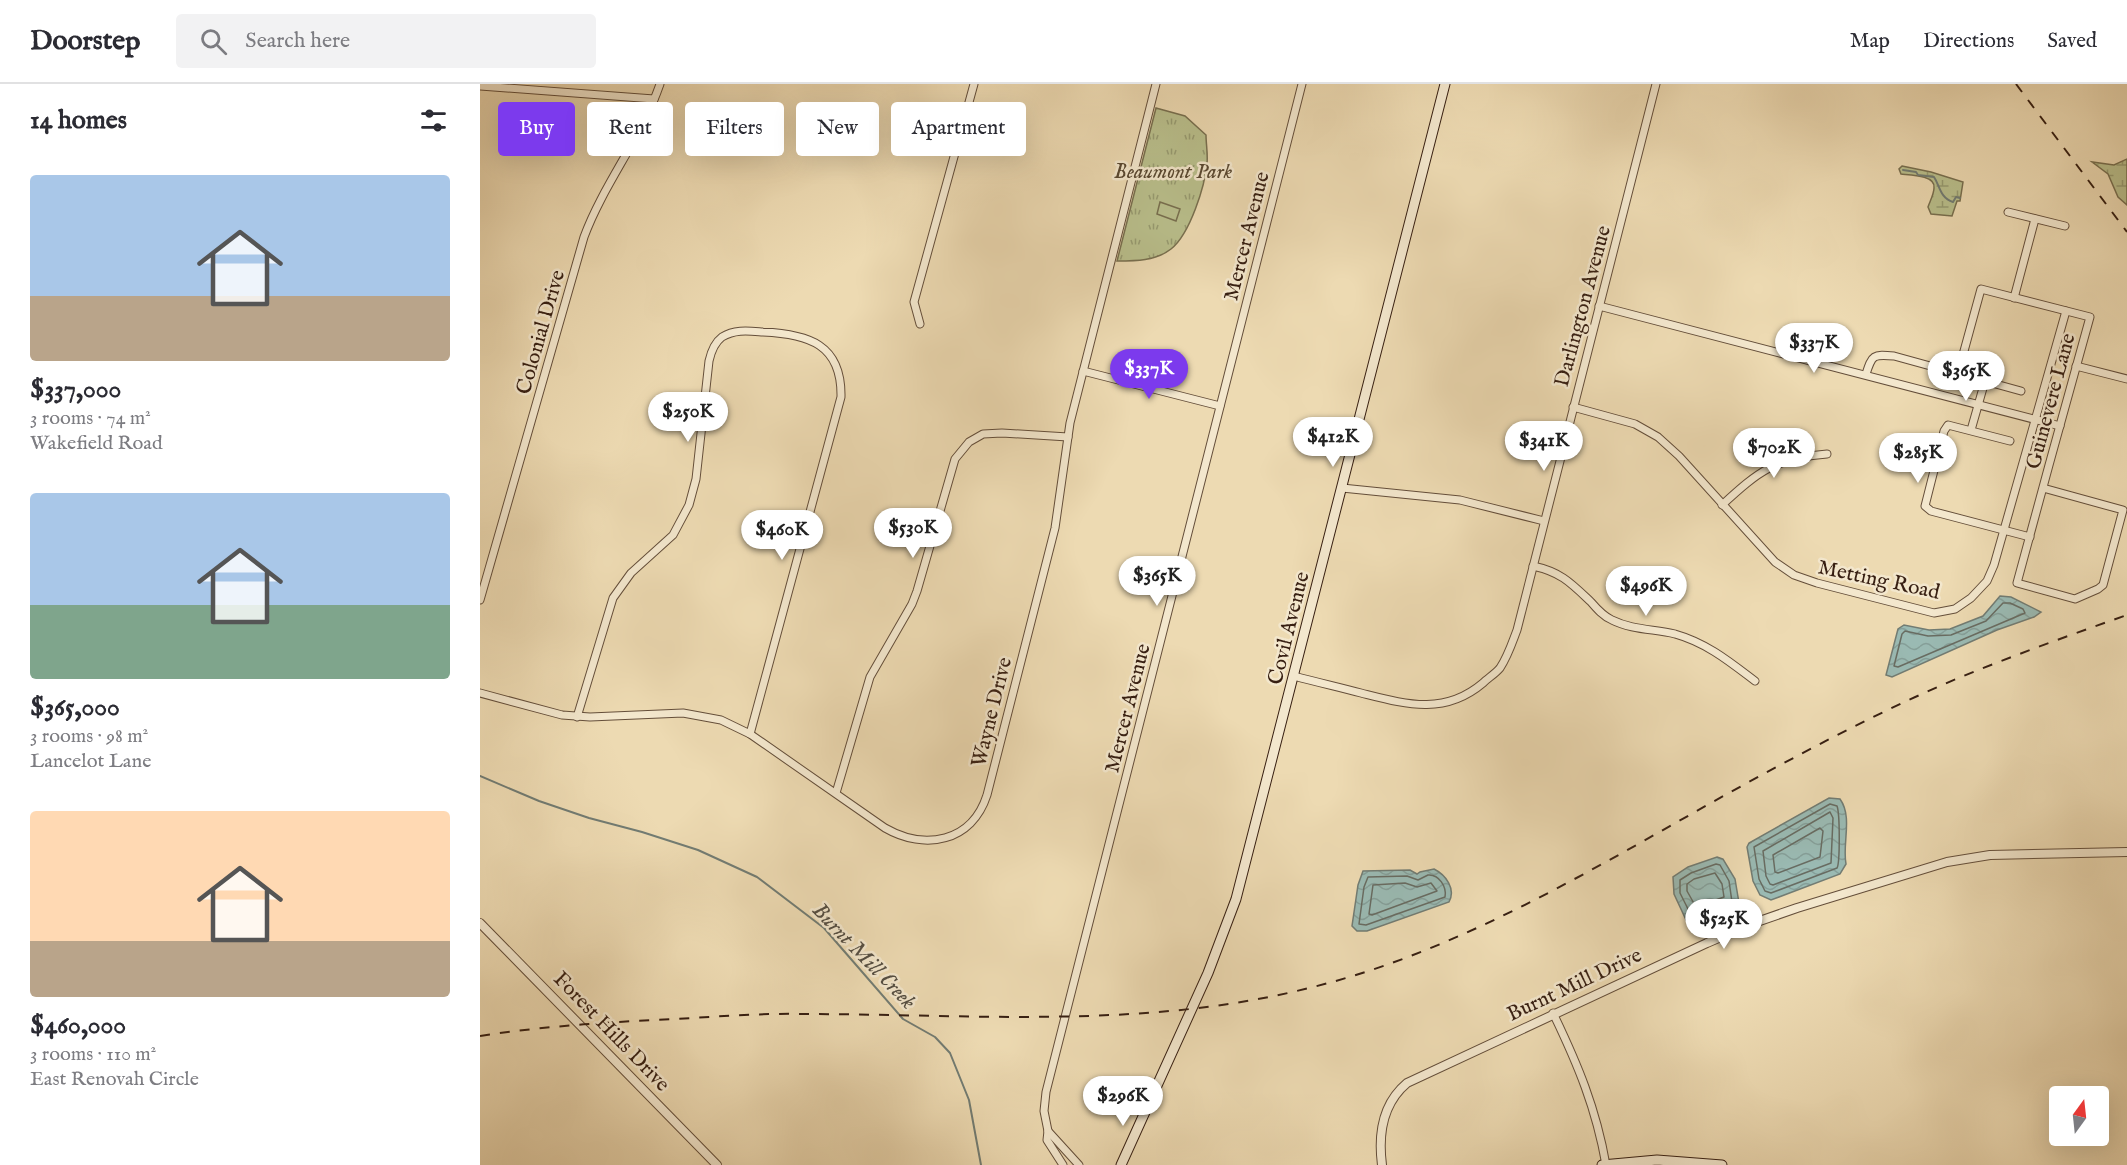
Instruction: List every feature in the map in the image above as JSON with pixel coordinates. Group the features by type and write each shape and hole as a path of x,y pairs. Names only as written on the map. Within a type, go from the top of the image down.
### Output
{"main road":[{"name":"Covil Avenue","path":"1121,1165 1208,973 1229,918 1252,839 1445,84"},
{"path":"1604,1165 1657,1160 1722,1165"}],"street":[{"name":"Colonial Drive","path":"480,600 584,237 597,205 636,139 660,84"},
{"path":"920,324 914,302 974,84"},
{"name":"Wayne Drive","path":"480,693 546,712 577,717 699,714 721,720 750,734 892,832 920,841 944,838 958,832 972,821 983,807 1055,528 1068,437 1155,84"},
{"name":"Mercer Avenue","path":"1063,1165 1047,1140 1048,1131 1044,1111 1046,1092 1302,84"},
{"name":"Darlington Avenue","path":"1294,676 1408,704 1439,704 1458,699 1478,687 1498,670 1508,655 1517,630 1656,84"},
{"path":"480,86 654,99"},
{"path":"2008,212 2065,226"},
{"path":"2014,298 2035,219"},
{"name":"Guinevere Lane","path":"1958,373 1981,289 2090,317 2018,583 2075,599 2098,589 2103,585 2125,509"},
{"path":"1599,306 2060,426"},
{"name":"Metting Road","path":"1573,407 1604,414 1648,430 1674,451 1775,562 1794,575 1865,596 1935,613 1955,609 1971,598 1987,581 1994,566 2066,311"},
{"path":"577,717 613,598 631,573 673,535 689,505 696,479 709,361 713,348 719,340 738,331 781,332 806,337 818,344 834,361 839,374 841,392 839,407 794,564 750,734"},
{"path":"1866,374 1871,359 1882,355 1893,356 2021,391"},
{"path":"2076,366 2127,379"},
{"path":"1083,371 1220,406"},
{"path":"1971,430 1985,381"},
{"path":"2010,441 1948,425 1944,431 1925,506 1931,511 2030,537"},
{"path":"837,793 870,677 912,604 949,477 958,454 969,442 987,433 1068,437"},
{"path":"1722,505 1752,478 1767,468 1798,458 1827,454"},
{"path":"1342,488 1460,501 1544,521"},
{"path":"2043,488 2125,509"},
{"path":"1533,566 1552,570 1568,580 1610,620 1631,627 1674,634 1698,642 1720,654 1755,681"},
{"name":"Burnt Mill Drive","path":"1382,1165 1381,1131 1389,1105 1399,1090 1422,1075 1553,1013 1751,924 1947,862 1990,855 2127,852"},
{"name":"Forest Hills Drive","path":"480,923 717,1165"},
{"path":"1553,1013 1589,1093 1597,1120 1604,1165"},
{"path":"1048,1131 1079,1165"}],"green space":[{"name":"Beaumont Park","path":"1156,108 1185,116 1206,135 1206,173 1190,221 1178,242 1171,249 1152,258 1117,261"},
{"path":"2127,159 2127,205 2118,197 2108,174 2092,162 2114,165"},
{"path":"1902,166 1963,182 1960,201 1957,201 1952,216 1931,214 1928,207 1934,188 1931,180 1921,176 1901,174 1899,169"},
{"path":"1160,202 1180,209 1176,221 1157,214"}],"water":[{"path":"2000,596 2011,597 2041,612 1892,677 1886,675 1898,629 1904,625 1929,630 1950,629 1983,616"},
{"path":"1829,798 1840,799 1846,814 1846,864 1840,874 1771,900 1760,895 1753,881 1747,847 1749,843"},
{"path":"1717,857 1723,859 1735,879 1739,903 1715,916 1687,922 1674,894 1673,877 1688,867"},
{"path":"1434,869 1449,883 1451,897 1449,902 1367,931 1357,931 1352,926 1358,885 1363,871 1410,870 1417,874"}],"waterway":[{"path":"1903,170 1934,177 1945,198 1953,202 1956,197 1960,198"},
{"name":"Burnt Mill Creek","path":"480,776 539,801 589,818 698,850 757,877 824,928 903,1019 935,1037 950,1053 969,1100 981,1165"}],"railway":[{"path":"2016,84 2127,232"},
{"path":"480,1036 588,1024 764,1014 994,1017 1123,1014 1250,1001 1313,987 1375,969 1436,946 1496,919 1554,890 1784,763 1890,709 1977,670 2127,615"}]}
